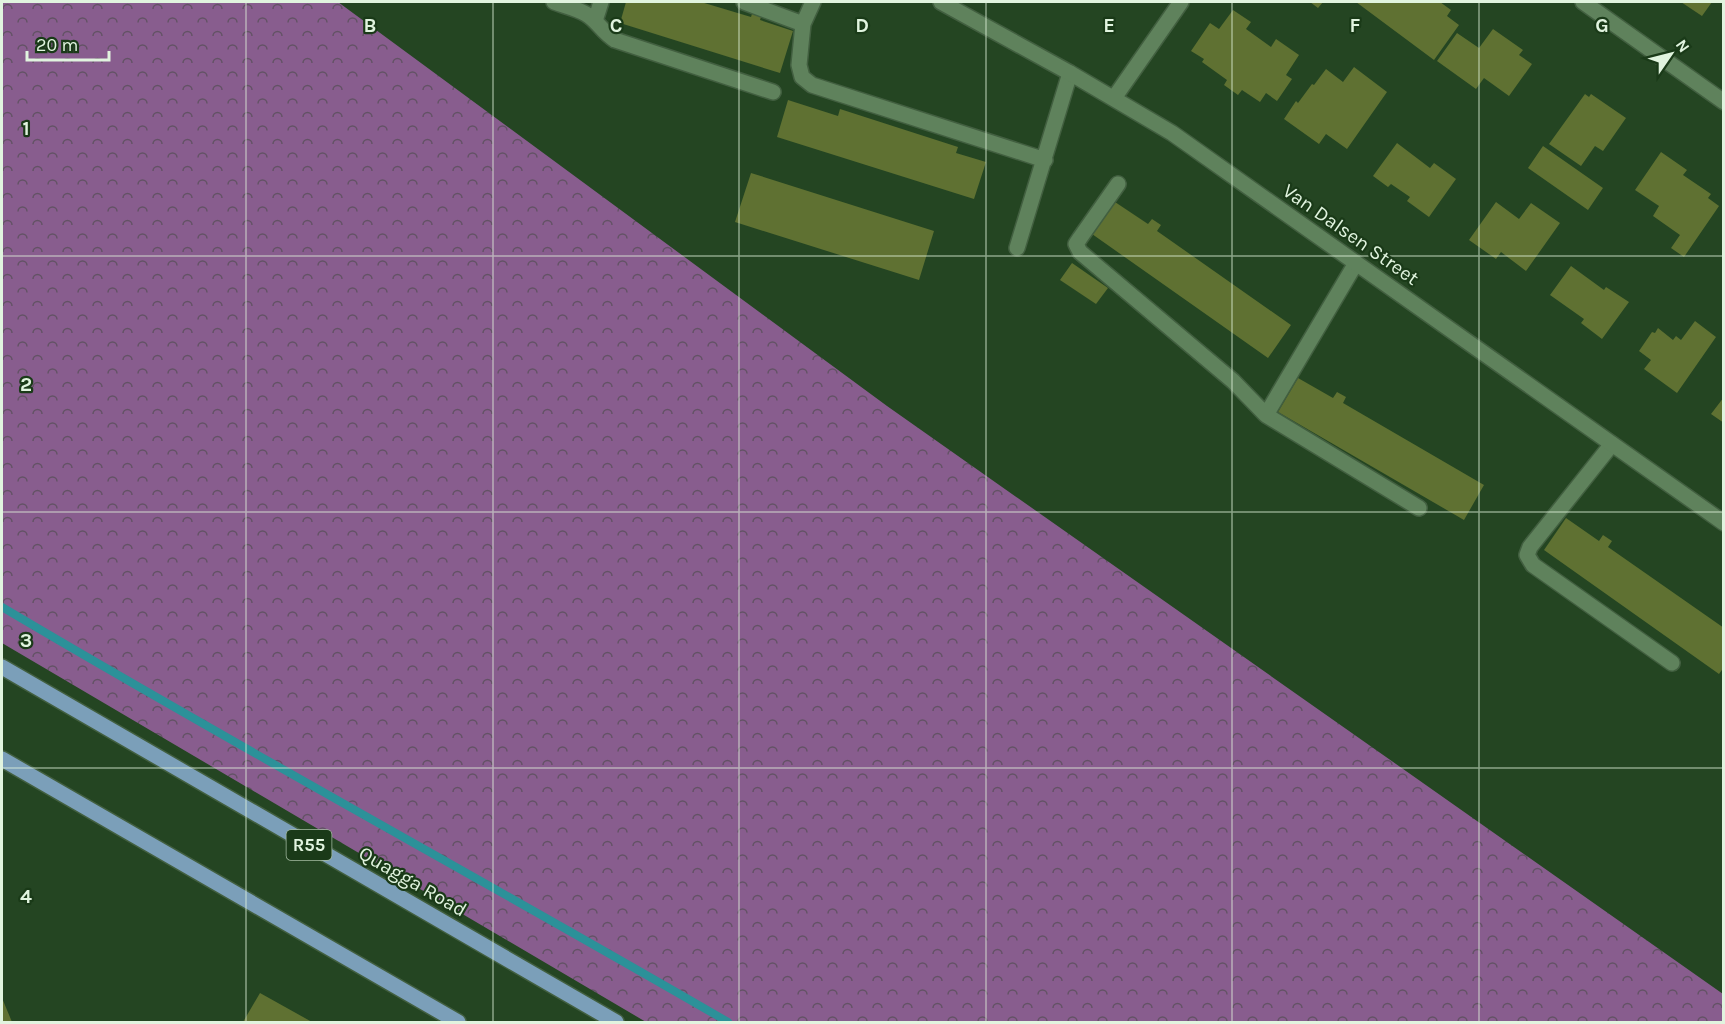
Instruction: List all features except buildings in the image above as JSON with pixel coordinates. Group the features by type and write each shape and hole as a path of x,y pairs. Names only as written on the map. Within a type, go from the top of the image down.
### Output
{"main road":[{"name":"Quagga Road","path":"2,668 615,1023"},
{"path":"2,759 458,1023"}],"street":[{"path":"554,2 585,14 595,21 604,33 615,40 773,92"},
{"path":"595,21 602,2"},
{"path":"744,2 803,24"},
{"path":"813,2 803,24 799,64 802,77 812,85 1045,160"},
{"name":"Van Dalsen Street","path":"941,2 1070,73 1172,133 1724,523"},
{"path":"1114,98 1181,2"},
{"path":"1583,2 1724,102"},
{"path":"1017,249 1070,73"},
{"path":"1118,184 1076,244 1080,252 1233,381 1266,415 1419,508"},
{"path":"1266,415 1356,263"},
{"path":"1612,444 1530,547 1527,555 1533,565 1672,663"}],"green space":[{"path":"2,2 338,2 887,406 1723,994 1723,1022 646,1022 2,643"}],"waterway":[{"path":"2,607 182,712 728,1022"}]}
